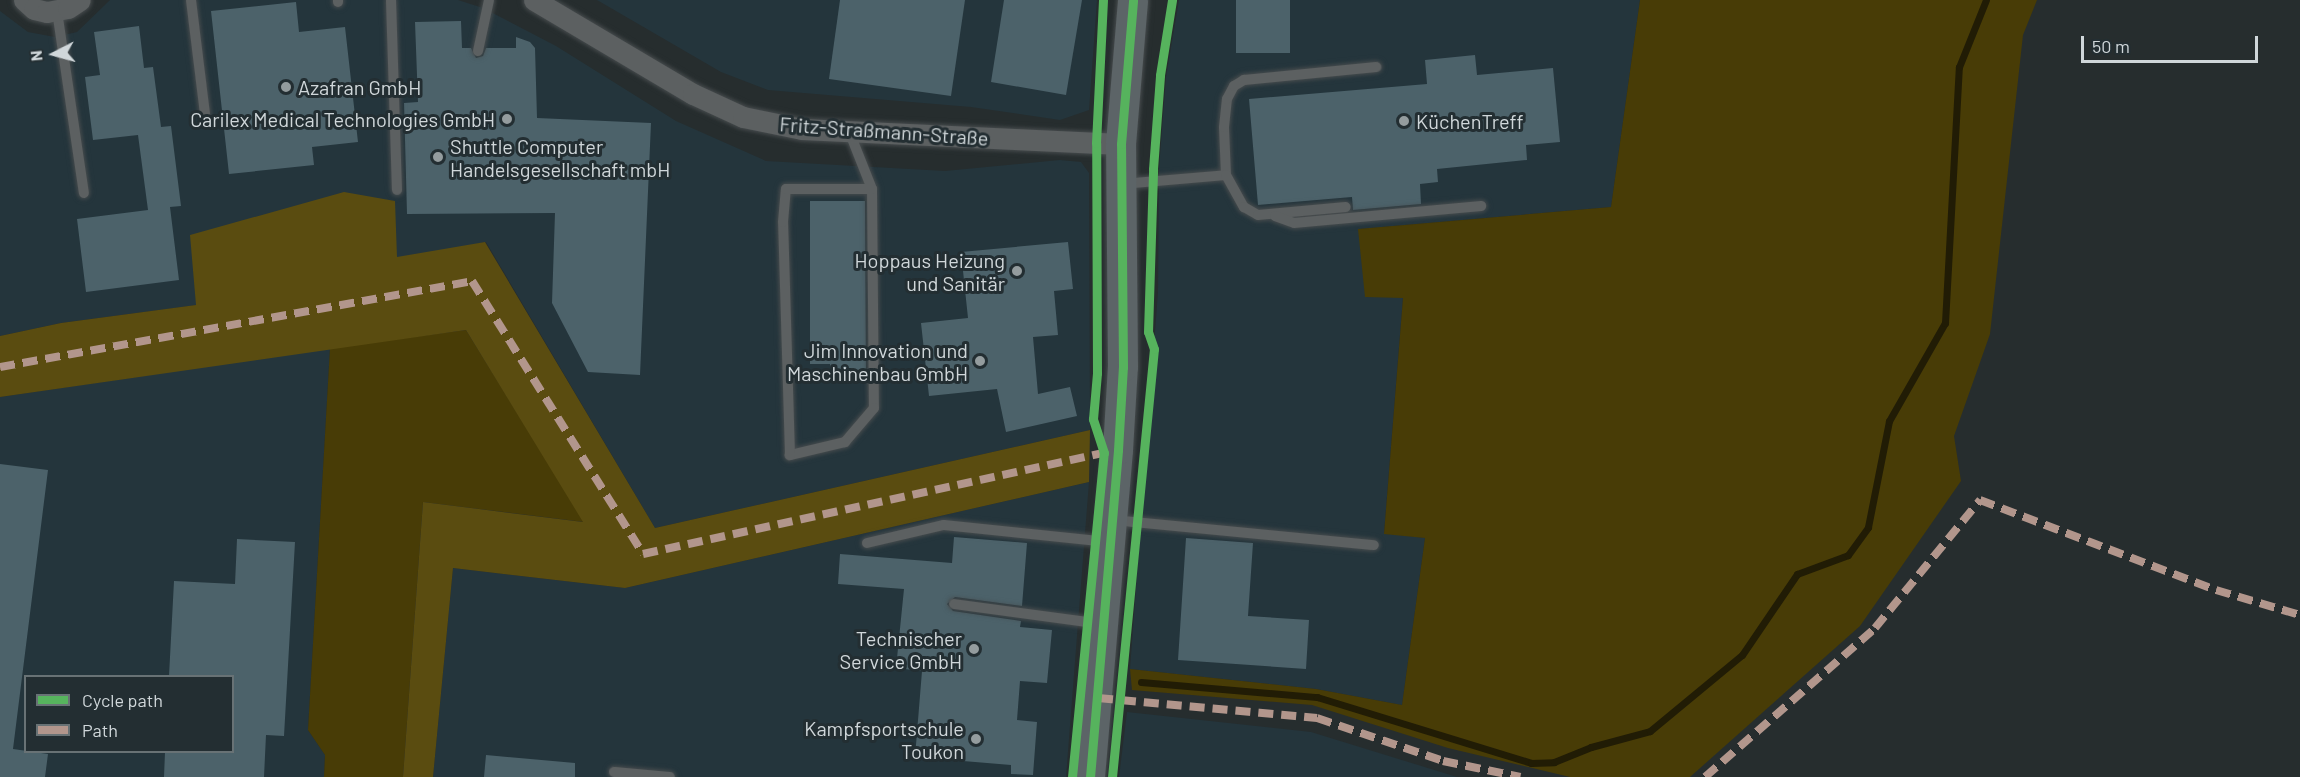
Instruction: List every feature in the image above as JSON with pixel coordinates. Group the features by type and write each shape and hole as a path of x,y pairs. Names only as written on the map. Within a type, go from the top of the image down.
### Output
{"street":[{"path":"24,0 34,9 57,11 80,0"},
{"name":"Fritz-Straßmann-Straße","path":"534,0 693,94 743,117 802,129 1121,144"},
{"path":"1090,777 1112,531 1123,367 1121,144 1133,0"}],"lane":[{"path":"191,0 205,114"},
{"path":"391,0 397,190"},
{"path":"478,51 489,0"},
{"path":"57,11 84,194"},
{"path":"1346,207 1269,214 1248,212 1226,175 1224,127 1227,99 1234,86 1244,80 1376,67"},
{"path":"849,131 872,189 874,408 845,442 790,455 783,222 786,189 872,189"},
{"path":"1121,184 1226,175"},
{"path":"1269,214 1294,223 1481,206"},
{"path":"867,543 944,525 1112,531 1374,545"},
{"path":"954,604 1104,624"},
{"path":"614,772 670,777"}],"shaded area":[{"path":"110,0 458,0 483,8 556,46 676,121 766,161 945,171 1060,160 1081,162 1089,173 1090,430 655,528 486,242 197,305 61,323 0,336 0,11 28,32 55,37 77,32"},
{"path":"597,0 1097,0 1089,110 1060,120 971,107 768,90 721,72"},
{"path":"1179,0 1640,0 1611,207 1359,229 1403,297 1384,533 1425,538 1402,705 1316,689 1130,669 1158,292 1159,169 1166,77"},
{"path":"1640,0 2037,0 2023,35 1990,334 1954,436 1961,481 1860,626 1690,777 1570,777 1448,748 1312,705 1132,690 1130,669 1316,689 1402,705 1425,538 1384,534 1403,298 1365,297 1358,229 1611,207"},
{"path":"344,192 395,201 397,257 485,242 655,528 1090,430 1089,482 625,588 453,568 433,777 403,777 423,502 583,522 466,330 0,397 0,336 61,323 196,305 190,235"},
{"path":"466,330 584,522 423,502 403,777 324,777 325,755 308,730 330,348"},
{"path":"330,348 308,730 325,755 324,777 0,777 0,397"},
{"path":"1089,482 1066,777 433,777 453,568 625,588"},
{"path":"1127,712 1311,732 1457,777 1119,777"}],"building":[{"path":"840,0 965,0 951,96 829,79"},
{"path":"1004,0 1082,0 1066,95 991,82"},
{"path":"1236,0 1290,0 1290,53 1236,53"},
{"name":"Azafran GmbH","path":"296,2 299,32 345,27 358,142 312,147 314,165 229,174 211,11"},
{"path":"461,21 462,48 471,48 476,58 483,56 486,48 516,48 516,37 530,42 535,48 537,118 651,123 640,375 588,372 552,303 555,213 407,214 404,103 418,102 415,22"},
{"path":"139,26 144,68 153,67 161,127 171,126 181,206 170,207 179,280 86,292 77,219 148,210 138,135 93,140 85,77 100,75 94,32"},
{"name":"KüchenTreff","path":"1475,55 1477,75 1553,68 1560,142 1526,145 1527,160 1437,169 1438,182 1420,184 1421,204 1353,210 1352,197 1258,205 1249,99 1427,84 1425,60"},
{"path":"810,201 865,201 866,377 830,377 830,364 810,364"},
{"path":"1068,242 1073,289 1054,291 1058,335 1033,337 1038,394 1070,387 1077,416 1006,432 997,389 929,396 921,323 968,318 961,252"},
{"path":"0,464 48,470 13,749 24,751 24,753 48,754 45,777 0,777"},
{"path":"954,537 1027,543 1022,606 955,597 947,604 953,611 1021,621 1020,627 1052,630 1047,683 1020,681 1017,720 1037,722 1033,775 1011,774 1011,765 915,757 922,671 896,668 904,589 838,584 840,554 952,563"},
{"path":"1186,538 1253,543 1248,616 1309,620 1306,669 1178,660"},
{"path":"237,539 295,542 284,736 266,735 264,777 164,777 165,753 234,753 234,675 169,675 174,581 235,584"},
{"path":"486,755 575,763 575,777 484,777"}],"waterway":[{"path":"1141,682 1317,697 1531,763 1554,762 1591,747 1650,731 1742,655 1797,574 1848,555 1868,527 1889,421 1945,323 1959,67 1986,0"}],"marked path":[{"path":"0,367 472,281 643,554 1108,452"},
{"path":"1705,777 1875,628 1980,500 2216,590 2300,615"},
{"path":"1098,698 1317,718 1443,761 1520,777"}],"cycle path":[{"path":"1072,777 1104,453 1093,419 1097,373 1096,143 1103,0"},
{"path":"1090,777 1123,367 1121,144 1133,0"},
{"path":"1112,777 1154,349 1148,332 1153,169 1160,75 1172,0"}],"place":[{"name":"Azafran GmbH","path":"286,87"},
{"name":"Carilex Medical Technologies GmbH","path":"507,119"},
{"name":"KüchenTreff","path":"1404,121"},
{"name":"Shuttle Computer Handelsgesellschaft mbH","path":"438,157"},
{"name":"Hoppaus Heizung und Sanitär","path":"1017,271"},
{"name":"Jim Innovation und Maschinenbau GmbH","path":"980,361"},
{"name":"Technischer Service GmbH","path":"974,649"},
{"name":"Kampfsportschule Toukon","path":"976,739"}]}
